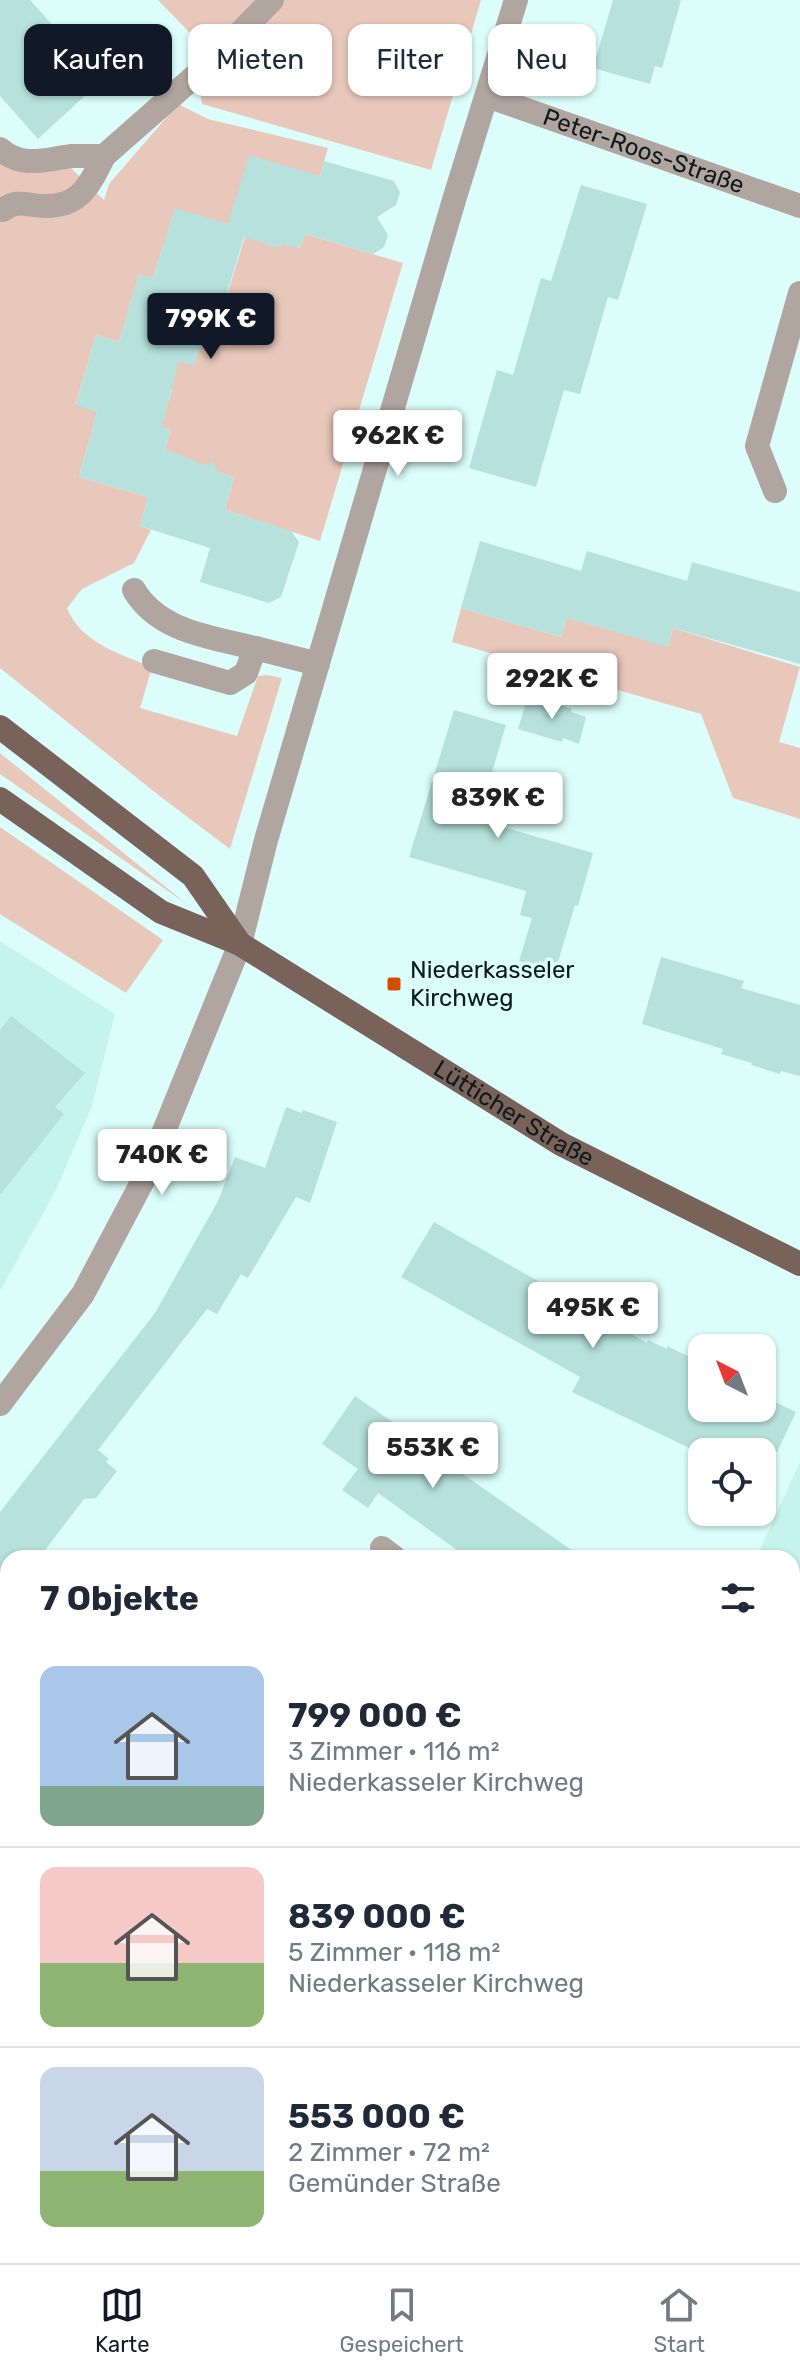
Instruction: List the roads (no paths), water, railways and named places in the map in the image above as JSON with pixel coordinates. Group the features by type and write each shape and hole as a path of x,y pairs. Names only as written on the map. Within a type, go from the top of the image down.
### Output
{"main road":[{"name":"Lütticher Straße","path":"0,727 193,876 240,944"},
{"name":"Lütticher Straße","path":"0,799 161,912 240,944 561,1144 800,1264"}],"street":[{"path":"3,210 11,204 59,206 89,189 104,156 192,78 272,0"},
{"path":"0,1404 83,1294 147,1173 240,944 266,840 516,0"},
{"name":"Peter-Roos-Straße","path":"487,96 800,206"},
{"path":"0,149 17,161 28,162 72,156 104,156"},
{"path":"775,491 757,446 800,293"},
{"path":"134,590 150,611 174,626 318,664"},
{"path":"154,661 230,683 246,673 255,648"}],"place":[{"name":"Niederkasseler Kirchweg","path":"394,984"}]}
